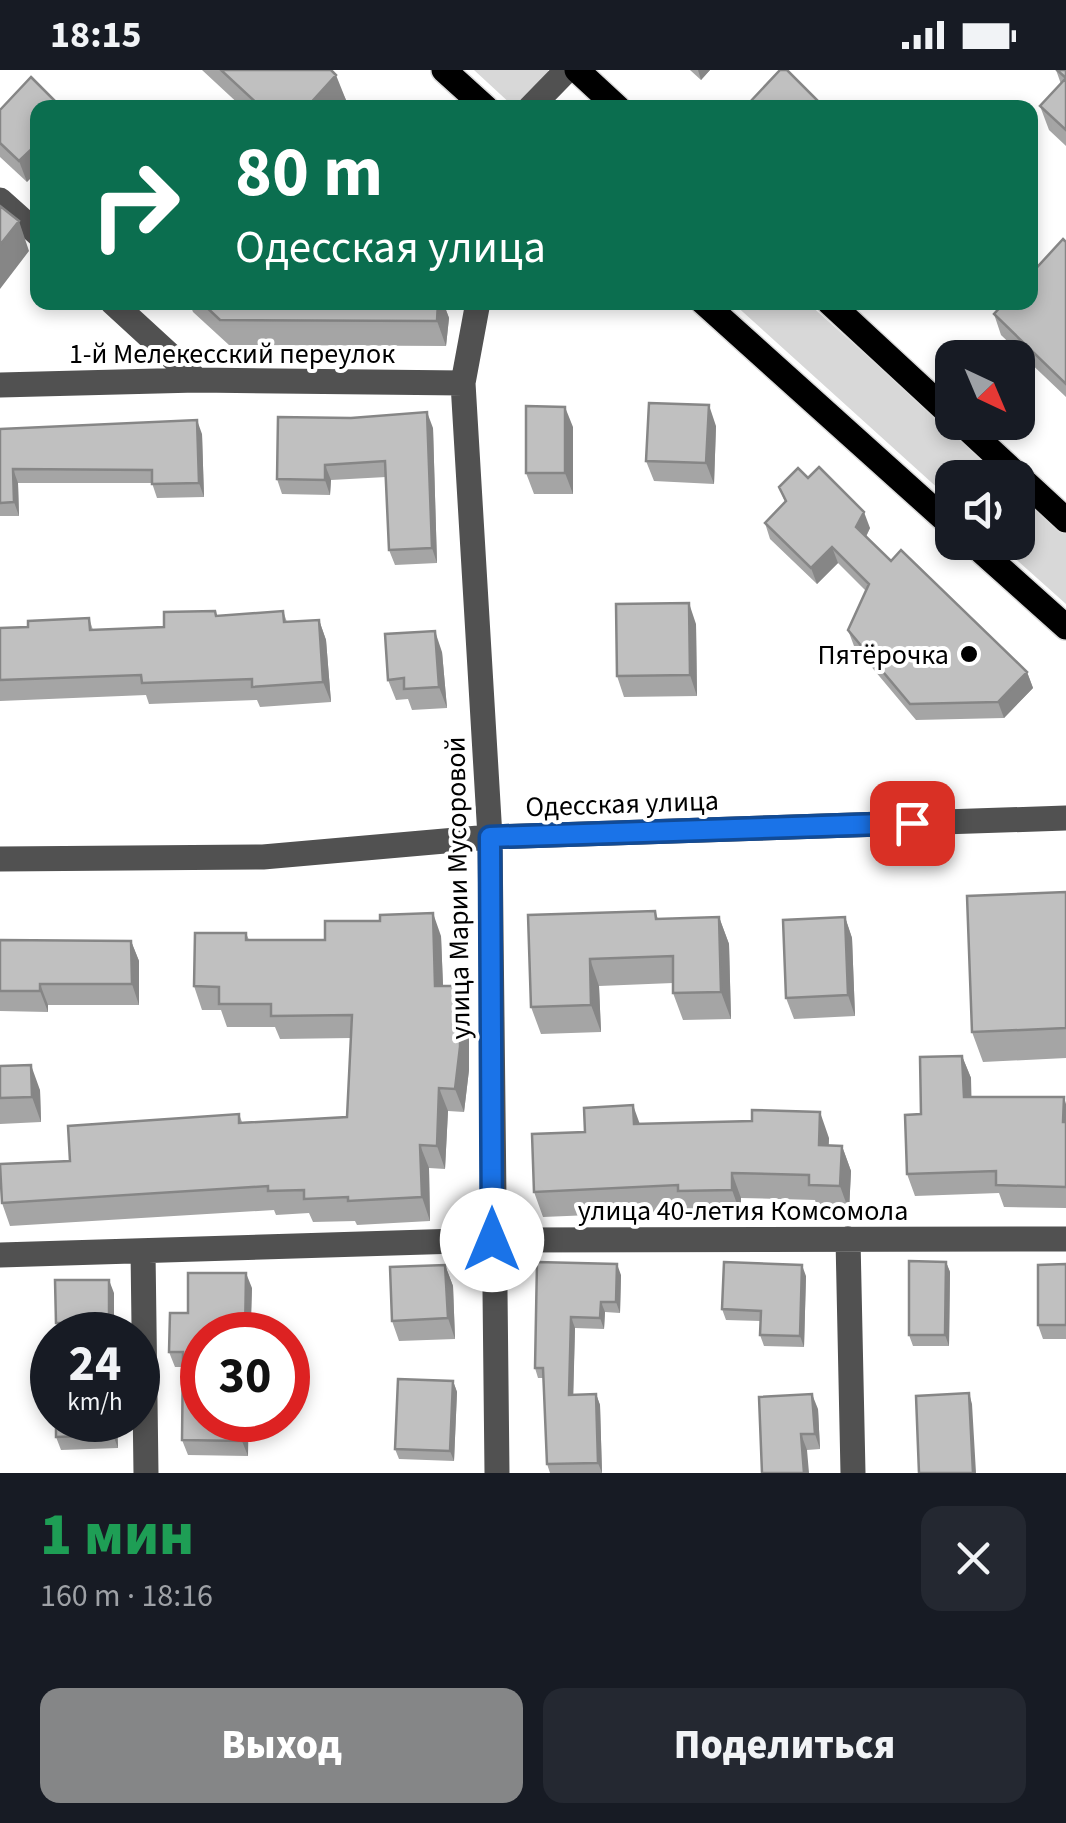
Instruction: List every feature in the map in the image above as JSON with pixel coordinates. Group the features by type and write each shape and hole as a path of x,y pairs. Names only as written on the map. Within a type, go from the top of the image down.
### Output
{"main road":[{"path":"444,70 477,100"},
{"path":"577,70 609,100"},
{"path":"713,310 935,511"},
{"path":"839,310 935,400"},
{"path":"979,440 1066,520"},
{"path":"992,560 1066,627"}],"street":[{"path":"538,100 567,70"},
{"path":"0,200 30,227"},
{"path":"121,310 197,380"},
{"name":"улица Марии Мусоровой","path":"476,310 463,382 490,837 497,1473"},
{"name":"1-й Мелекесский переулок","path":"0,385 197,380 463,382"},
{"name":"Одесская улица","path":"0,858 263,856 490,837 1066,818"},
{"path":"848,1239 854,1473"},
{"name":"улица 40-летия Комсомола","path":"0,1255 492,1240 1066,1240"},
{"path":"144,1251 146,1473"}],"shaded area":[{"path":"474,70 548,70 550,73 523,100 506,100"},
{"path":"741,310 816,310 935,416 935,440 962,440 984,460 935,460 935,486"},
{"path":"1035,506 1066,534 1066,604 1017,560 1035,560"}],"building":[{"path":"221,70 331,70 336,75 313,100 253,100"},
{"path":"780,70 787,70 817,100 752,100"},
{"path":"31,77 54,100 30,100 30,151 19,161 0,143 0,110"},
{"path":"1066,78 1066,130 1040,106"},
{"path":"0,206 19,221 0,245"},
{"path":"1063,239 1066,384 1035,354 1035,340 1021,340 994,314 998,310 1038,310 1038,266"},
{"path":"209,310 438,310 437,321 220,320"},
{"path":"649,403 709,405 706,463 646,461"},
{"path":"526,406 565,407 565,473 526,473"},
{"path":"427,412 432,548 389,550 385,461 325,465 325,480 277,479 278,417 351,418"},
{"path":"197,420 199,483 152,484 152,470 13,469 14,502 0,503 0,429"},
{"path":"819,467 864,512 856,527 891,561 901,550 1027,672 998,702 910,704 848,630 869,584 832,547 811,568 765,523 786,501 779,487 798,468 808,478"},
{"path":"689,603 690,675 617,676 616,604"},
{"path":"215,611 216,616 283,611 284,622 319,620 323,682 252,687 252,679 142,683 141,675 0,680 0,628 28,627 28,621 89,618 90,630 164,627 164,612"},
{"path":"435,631 439,687 404,689 404,678 388,680 385,634"},
{"path":"1066,892 1066,1028 972,1032 967,896"},
{"path":"655,911 656,919 719,917 721,992 673,993 673,956 590,959 591,1005 531,1007 528,915"},
{"path":"433,913 435,986 460,986 460,1047 455,1089 439,1088 437,1146 420,1145 422,1197 304,1199 304,1190 268,1191 268,1186 2,1203 0,1164 70,1161 68,1126 239,1114 239,1123 347,1117 352,1015 271,1016 271,1004 219,1004 219,987 194,986 195,933 246,933 246,940 325,940 325,921 380,921 380,915"},
{"path":"845,917 848,995 786,998 783,920"},
{"path":"0,940 131,941 132,984 40,984 40,991 0,991"},
{"path":"962,1056 964,1097 1064,1097 1066,1187 996,1185 996,1171 907,1174 905,1115 921,1114 920,1057"},
{"path":"31,1065 32,1097 0,1098 0,1066"},
{"path":"633,1105 634,1124 752,1121 752,1110 820,1112 819,1145 842,1146 840,1186 809,1185 809,1175 732,1173 732,1190 678,1191 678,1185 534,1192 532,1134 585,1132 584,1108"},
{"path":"909,1261 946,1262 945,1335 909,1335"},
{"path":"537,1262 617,1264 616,1302 601,1302 600,1318 571,1317 569,1395 596,1394 598,1463 547,1464 543,1368 535,1368"},
{"path":"724,1262 802,1265 800,1336 760,1335 761,1311 722,1309"},
{"path":"1066,1264 1066,1325 1038,1325 1038,1265"},
{"path":"445,1265 448,1318 392,1321 390,1267"},
{"path":"188,1273 246,1273 245,1312 188,1312"},
{"path":"55,1280 109,1280 109,1312 56,1312"},
{"path":"170,1313 180,1313 180,1352 169,1352"},
{"path":"398,1379 453,1381 450,1451 395,1449"},
{"path":"969,1393 973,1473 919,1473 916,1396"},
{"path":"812,1394 815,1434 801,1434 804,1473 762,1473 759,1397"}],"place":[{"name":"Пятёрочка","path":"969,654"}],"route":[{"path":"492,1240 490,837 912,823"}]}
